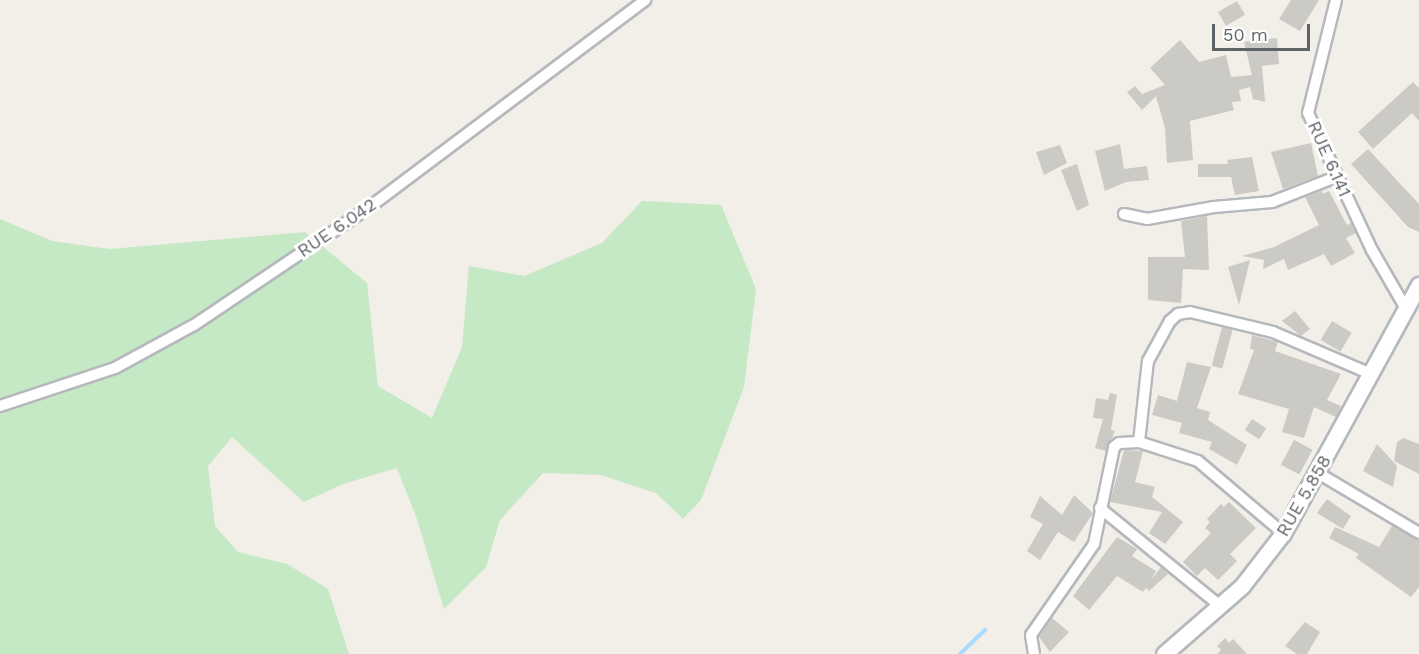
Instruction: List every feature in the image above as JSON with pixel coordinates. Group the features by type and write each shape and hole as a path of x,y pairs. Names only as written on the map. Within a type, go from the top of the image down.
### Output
{"street":[{"name":"RUE 6.042","path":"0,406 115,368 194,325 371,206 645,0"},
{"name":"RUE 6.141","path":"1336,0 1308,104 1310,121 1336,177 1405,307"},
{"path":"1124,214 1147,219 1214,207 1272,202 1336,177"},
{"name":"RUE 5.858","path":"1164,654 1242,586 1283,533 1318,473 1405,307 1419,285"},
{"path":"1139,442 1148,361 1178,314 1190,312 1273,332 1371,374"},
{"path":"1034,654 1030,635 1091,550 1114,447 1125,441 1139,442 1198,461 1283,533"},
{"path":"1318,473 1419,532"},
{"path":"1100,508 1220,606"}],"green space":[{"path":"642,201 721,205 756,289 744,387 701,500 683,519 656,493 601,475 543,473 500,520 486,567 444,609 417,519 397,468 343,484 304,502 232,437 208,466 215,526 238,552 287,564 328,589 349,654 0,654 0,219 52,241 110,249 305,232 367,283 378,386 432,418 462,347 469,266 524,276 602,243"}],"building":[{"path":"1291,0 1319,0 1300,31 1279,19"},
{"path":"1237,1 1245,15 1226,26 1218,12"},
{"path":"1277,38 1279,64 1262,66 1265,102 1253,99 1250,87 1239,90 1241,101 1232,102 1234,110 1190,121 1193,160 1167,163 1165,128 1156,96 1142,110 1127,92 1135,86 1142,94 1165,85 1150,68 1180,40 1199,62 1226,55 1231,77 1252,75 1244,42"},
{"path":"1413,82 1419,88 1419,121 1412,113 1373,149 1358,132"},
{"path":"1311,143 1318,176 1283,189 1271,152"},
{"path":"1120,144 1124,169 1147,166 1149,180 1126,182 1105,191 1095,151"},
{"path":"1060,145 1067,163 1044,175 1036,152"},
{"path":"1368,149 1419,204 1419,232 1408,227 1351,164"},
{"path":"1252,157 1259,191 1235,195 1231,177 1198,177 1198,164 1228,164 1227,160"},
{"path":"1077,164 1089,205 1077,211 1061,170"},
{"path":"1322,191 1323,194 1329,191 1347,225 1351,223 1356,233 1346,238 1355,253 1331,266 1324,254 1288,270 1284,259 1263,269 1264,260 1242,256 1274,247 1319,225 1305,197"},
{"path":"1207,216 1209,270 1183,269 1181,303 1148,300 1148,257 1185,257 1181,221"},
{"path":"1250,260 1239,305 1228,267"},
{"path":"1295,311 1310,329 1301,336 1282,321"},
{"path":"1332,321 1352,333 1340,352 1321,340"},
{"path":"1222,327 1233,330 1222,368 1212,366"},
{"path":"1252,335 1278,342 1275,351 1341,374 1327,400 1341,406 1336,417 1314,407 1304,438 1282,432 1289,409 1238,394 1254,350 1250,349"},
{"path":"1187,362 1211,367 1197,408 1210,412 1208,420 1247,445 1237,465 1209,449 1212,442 1179,433 1182,423 1152,415 1158,395 1177,401"},
{"path":"1110,393 1117,395 1111,430 1115,431 1106,451 1095,448 1103,419 1093,418 1096,398 1108,400"},
{"path":"1252,419 1266,428 1259,439 1245,430"},
{"path":"1403,438 1419,444 1419,474 1394,461 1397,442"},
{"path":"1294,440 1313,450 1299,475 1281,465"},
{"path":"1377,444 1397,466 1393,487 1363,471"},
{"path":"1124,450 1143,451 1135,482 1155,487 1152,497 1183,522 1165,544 1149,533 1162,512 1110,502"},
{"path":"1074,495 1093,513 1074,542 1058,532 1040,560 1027,551 1043,524 1030,517 1040,496 1062,515"},
{"path":"1327,499 1351,516 1343,529 1317,513"},
{"path":"1229,502 1256,528 1230,554 1237,561 1218,580 1205,568 1197,576 1183,562 1211,533 1205,528 1210,522 1207,519 1221,504 1224,507"},
{"path":"1392,526 1419,540 1419,587 1411,597 1356,558 1359,554 1329,538 1335,527 1379,547"},
{"path":"1117,537 1137,549 1132,556 1156,571 1151,580 1161,567 1168,574 1149,591 1146,588 1143,592 1117,576 1089,610 1073,596"},
{"path":"1052,618 1069,632 1050,652 1039,637"},
{"path":"1305,622 1320,632 1307,654 1297,654 1285,646"},
{"path":"1225,638 1229,643 1233,639 1247,654 1217,654 1221,650 1217,646"}],"waterway":[{"path":"960,654 985,630"}]}
